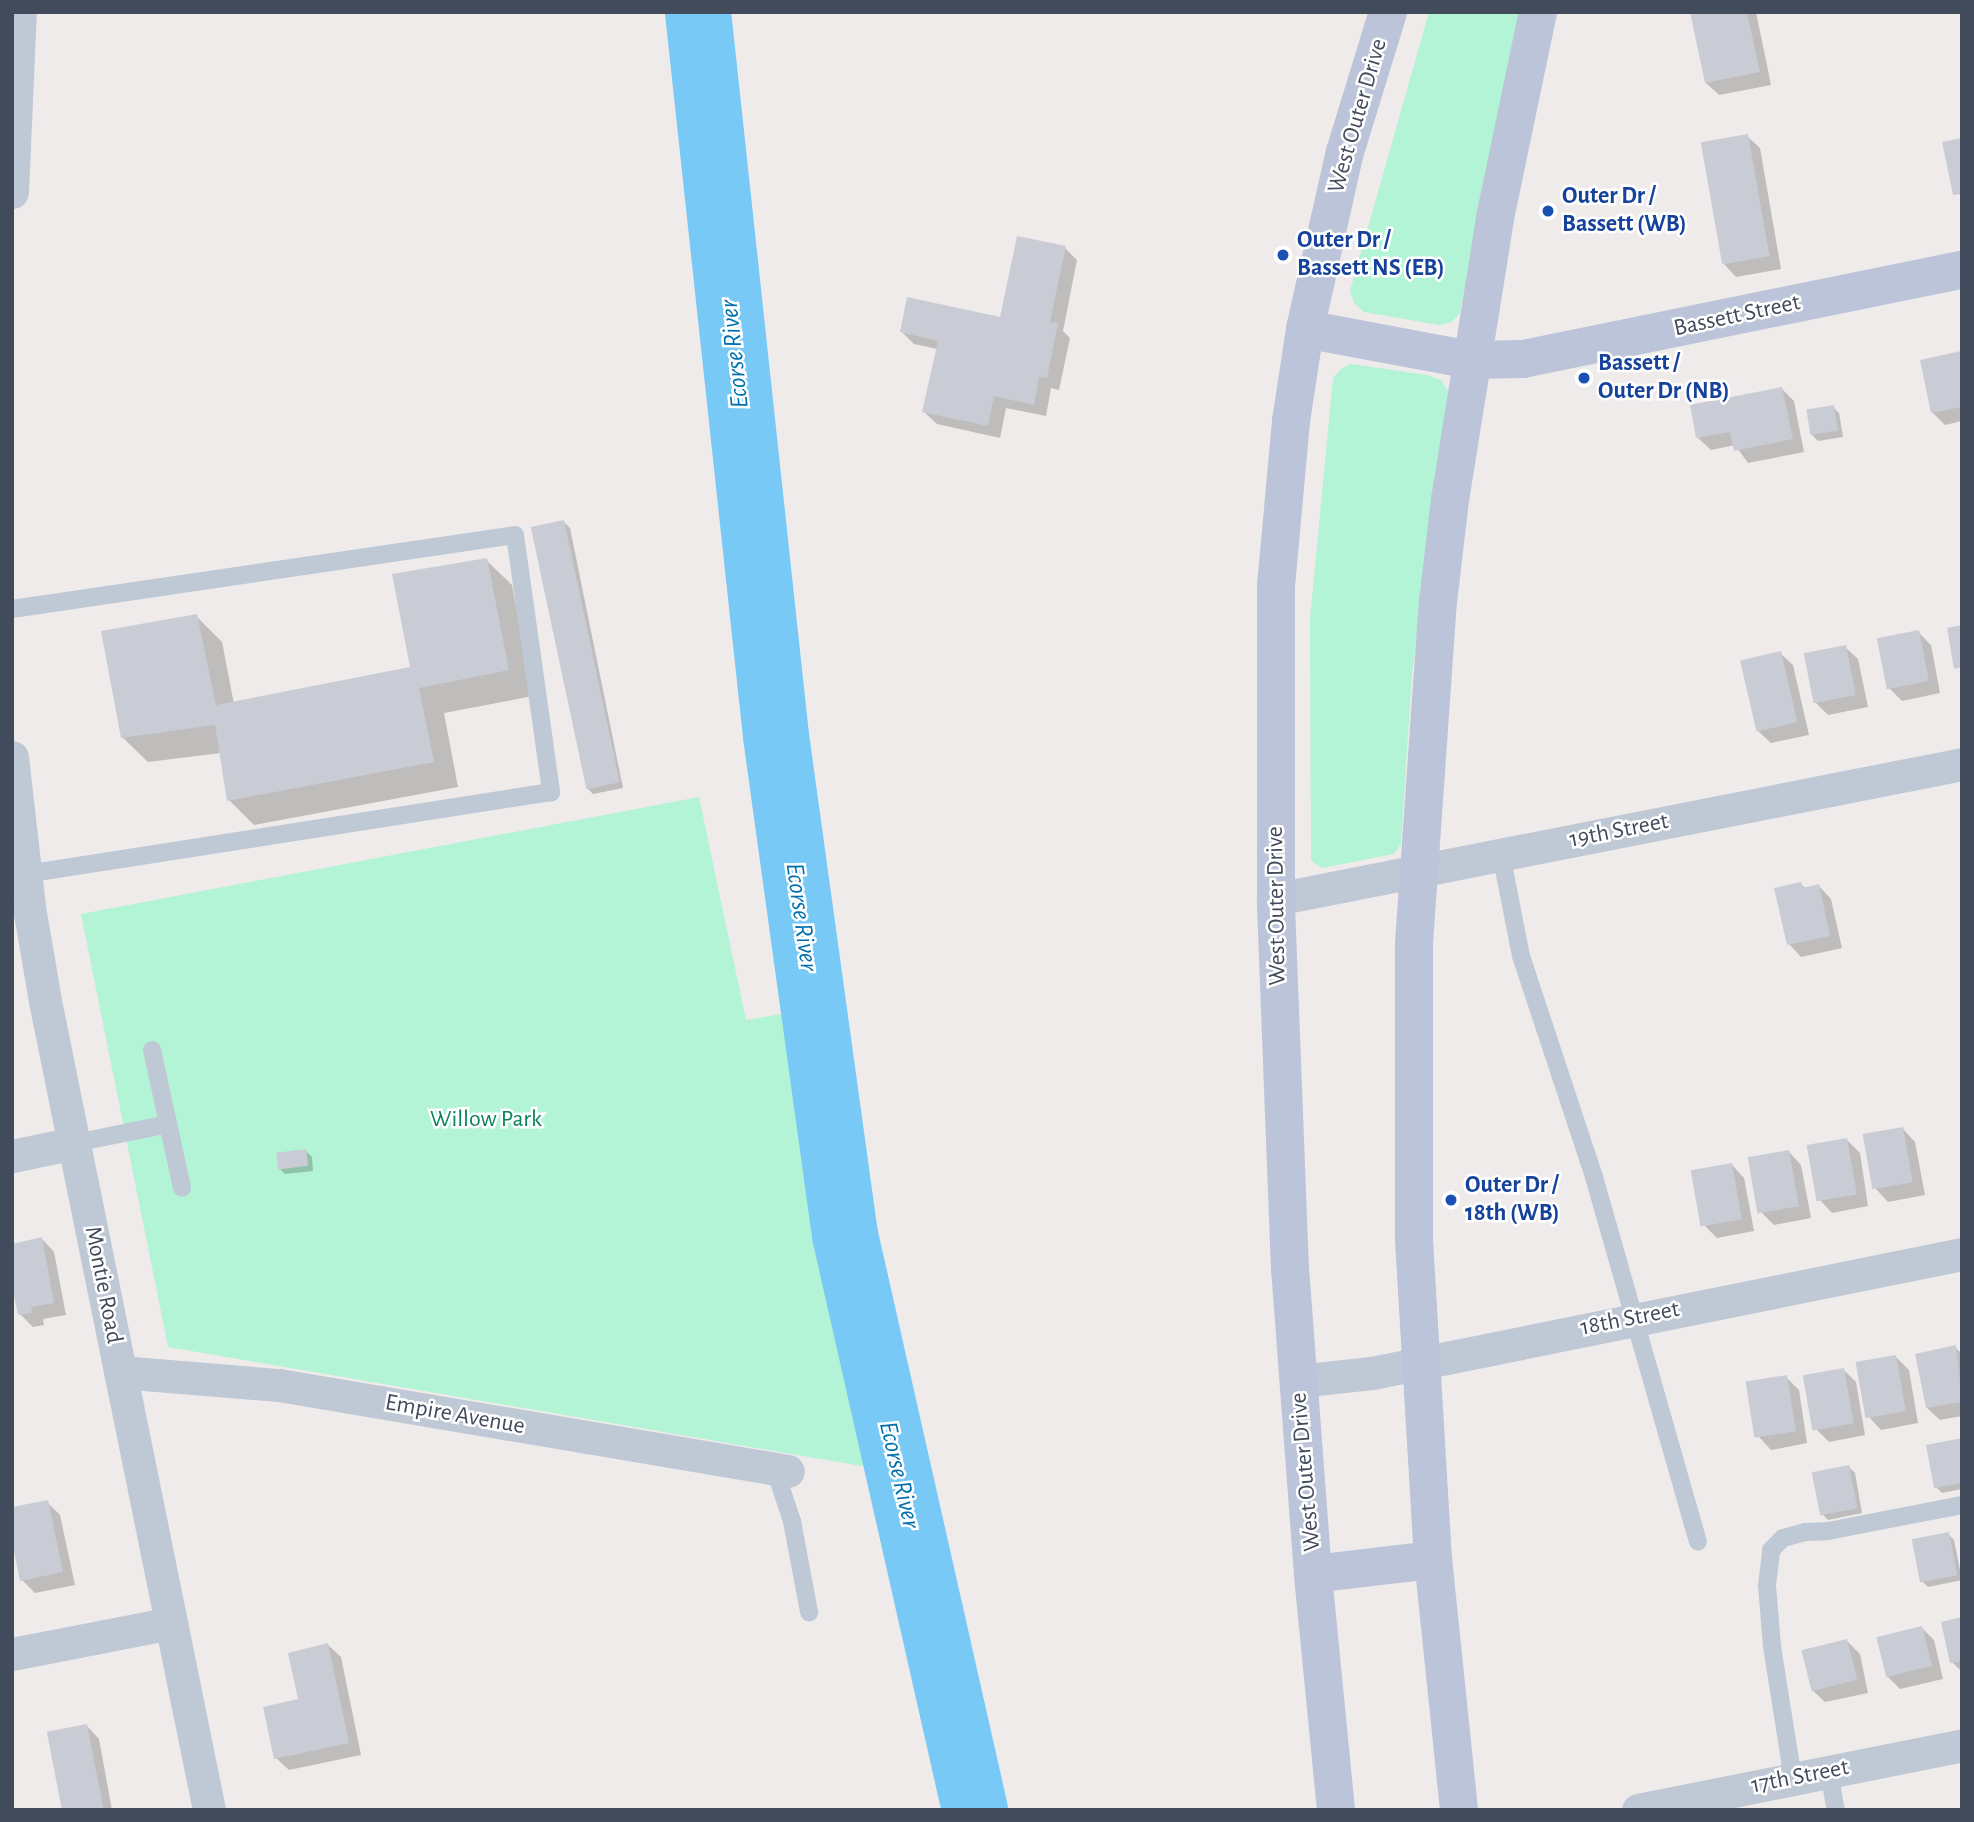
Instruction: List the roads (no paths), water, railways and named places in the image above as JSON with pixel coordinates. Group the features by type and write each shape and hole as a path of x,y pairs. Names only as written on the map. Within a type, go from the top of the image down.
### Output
{"main road":[{"name":"West Outer Drive","path":"1336,1810 1290,1269 1276,899 1276,586 1290,433 1305,330 1345,152 1388,12"},
{"path":"1459,1810 1433,1560 1414,1237 1415,943 1438,602 1470,360 1495,218 1538,12"},
{"name":"Bassett Street","path":"1305,330 1470,360 1523,359 1962,270"},
{"path":"1314,1574 1433,1560"}],"street":[{"path":"12,191 20,12"},
{"name":"Montie Road","path":"12,757 45,1001 209,1810"},
{"name":"19th Street","path":"1276,899 1962,764"},
{"path":"12,1156 75,1143"},
{"name":"18th Street","path":"1298,1381 1372,1373 1962,1254"},
{"name":"Empire Avenue","path":"120,1372 279,1385 781,1471"},
{"path":"12,1654 171,1623"},
{"name":"17th Street","path":"1638,1810 1962,1745"}],"lane":[{"path":"12,609 515,535 551,792 26,874"},
{"path":"1501,854 1521,956 1594,1177 1698,1541"},
{"path":"152,1050 182,1188"},
{"path":"75,1143 168,1124"},
{"path":"781,1471 809,1612"},
{"path":"1793,1779 1772,1646 1767,1585 1771,1550 1783,1538 1805,1532 1828,1531 1962,1505"},
{"path":"1829,1772 1836,1810"}],"waterway":[{"name":"Ecorse River","path":"698,12 776,736 845,1235 975,1810"}],"place":[{"name":"Outer Dr / Bassett (WB)","path":"1548,211"},
{"name":"Outer Dr / Bassett NS (EB)","path":"1283,255"},
{"name":"Bassett / Outer Dr (NB)","path":"1584,378"},
{"name":"Outer Dr / 18th (WB)","path":"1451,1200"}],"park label":[{"name":"Willow Park","path":"486,1120"}]}
